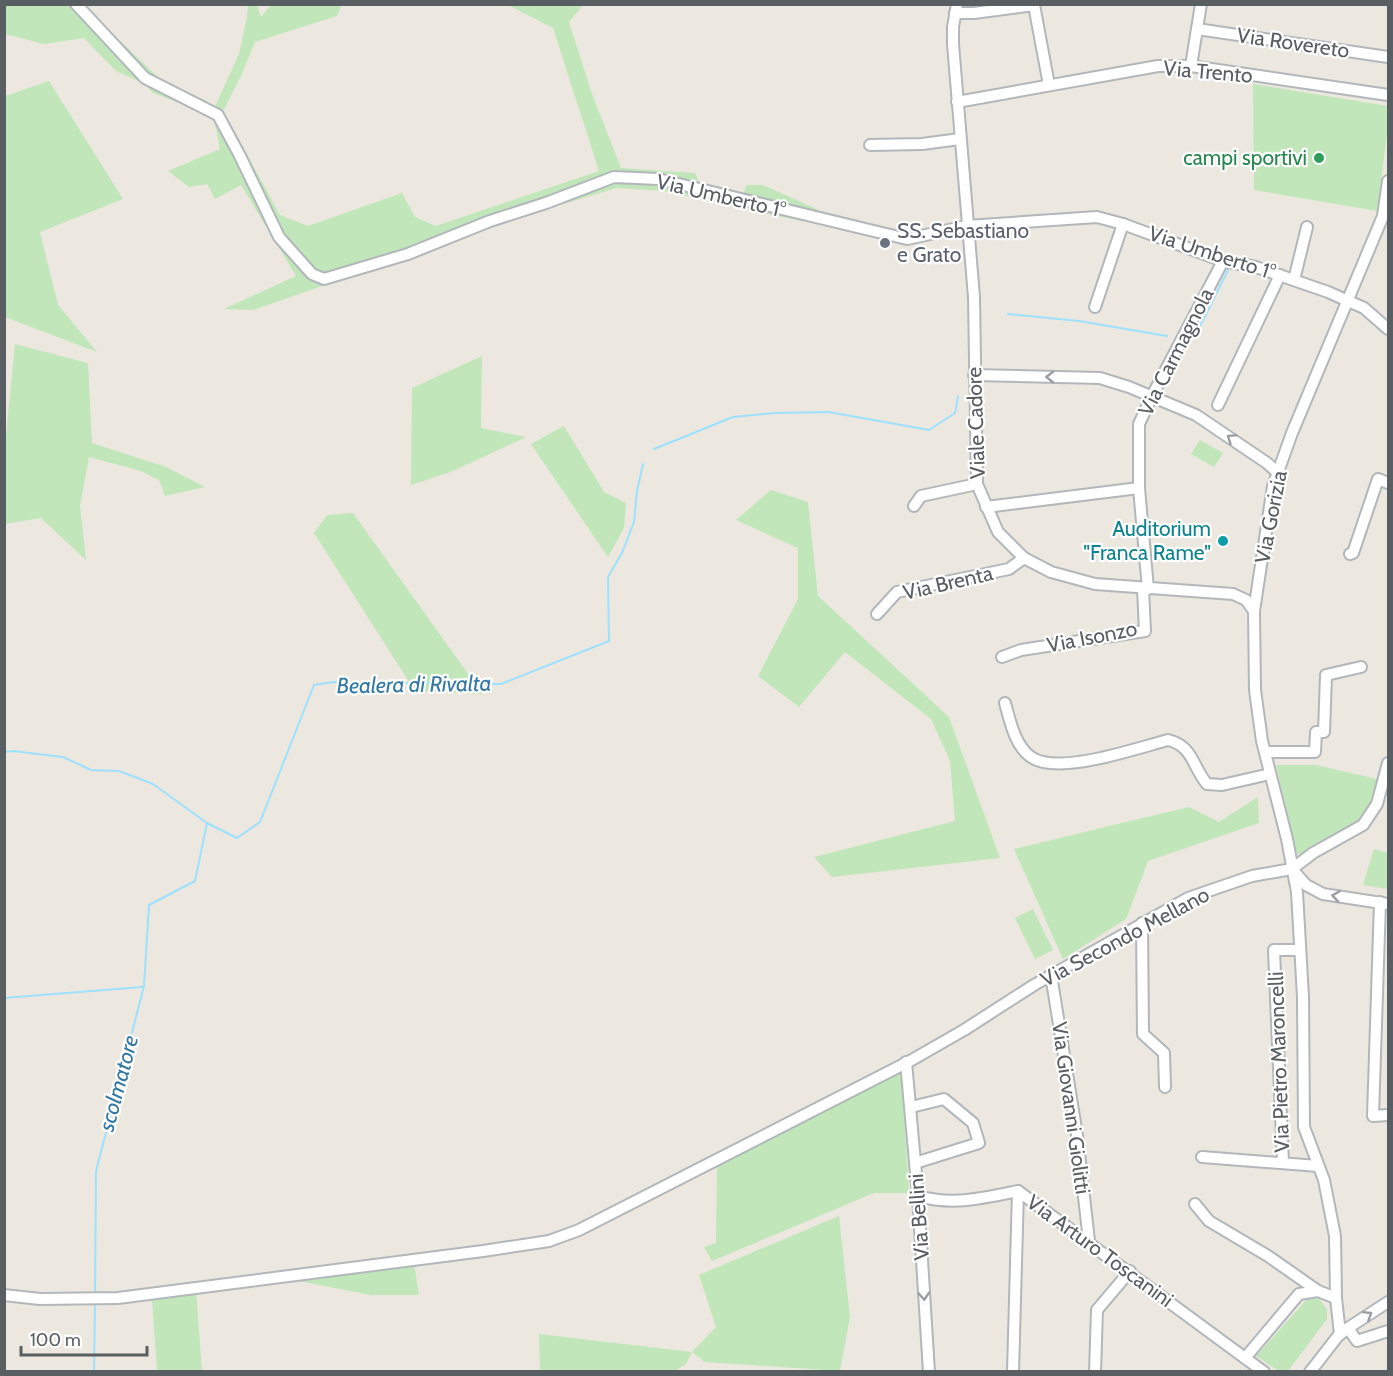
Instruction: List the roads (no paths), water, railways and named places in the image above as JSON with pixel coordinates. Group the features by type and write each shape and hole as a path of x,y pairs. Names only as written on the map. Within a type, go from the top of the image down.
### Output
{"street":[{"name":"Via Umberto 1°","path":"76,4 144,78 218,115 279,237 312,274 324,279 408,254 490,221 614,177 658,179 907,239 967,226 1097,217 1123,224 1223,261 1256,267 1294,280 1365,308 1387,323"},
{"path":"1191,66 1201,4"},
{"path":"956,9 974,13 1034,5 1049,85"},
{"name":"Viale Cadore","path":"956,9 953,44 974,297 977,484 998,532 1024,558 1051,572 1095,584 1233,594 1246,600 1254,611"},
{"name":"Via Rovereto","path":"1197,29 1389,57"},
{"name":"Via Trento","path":"957,102 1158,66 1191,66 1389,95"},
{"path":"870,145 922,144 960,139"},
{"name":"Via Gorizia","path":"1292,869 1265,752 1255,690 1254,611 1273,486 1292,433 1383,216 1389,181"},
{"path":"1095,307 1123,224"},
{"path":"1294,280 1307,227"},
{"name":"Via Carmagnola","path":"1146,589 1139,488 1139,424 1223,261"},
{"path":"1218,405 1280,275"},
{"path":"974,375 1100,378 1152,396 1196,415 1267,463 1278,473"},
{"path":"1350,554 1353,553 1378,479 1389,483"},
{"path":"914,506 921,496 977,484"},
{"path":"986,507 1139,488"},
{"name":"Via Brenta","path":"877,614 897,592 1009,569 1024,558"},
{"name":"Via Isonzo","path":"1002,657 1021,650 1145,630 1146,589"},
{"path":"1265,752 1315,752 1316,732 1324,732 1326,675 1361,667"},
{"path":"1005,703 1015,738 1031,757 1054,765 1083,761 1168,740 1180,743 1188,752 1198,774 1206,784 1222,785 1270,774"},
{"path":"1389,763 1377,804 1363,825 1313,853 1292,869 1306,885 1323,894 1384,903 1383,981 1372,1116 1389,1115"},
{"name":"Via Secondo Mellano","path":"4,1295 40,1299 96,1299 154,1294 549,1241 589,1224 843,1097 964,1030 1051,975 1188,898 1252,876 1292,869"},
{"name":"Via Pietro Maroncelli","path":"1292,869 1297,892 1303,997 1304,1127 1324,1180 1335,1236 1336,1298 1344,1331"},
{"path":"1142,922 1143,1034 1164,1053 1166,1087"},
{"name":"Via Pietro Maroncelli","path":"1283,1163 1274,950 1300,950"},
{"name":"Via Giovanni Giolitti","path":"1051,975 1077,1135 1089,1241"},
{"name":"Via Bellini","path":"906,1062 918,1196 929,1371"},
{"path":"911,1107 944,1100 973,1123 980,1143 915,1163"},
{"path":"1202,1157 1318,1166"},
{"path":"1013,1371 1018,1191"},
{"name":"Via Arturo Toscanini","path":"918,1196 936,1201 972,1200 1018,1191 1264,1371"},
{"path":"1195,1204 1209,1221 1268,1256 1318,1291 1336,1298"},
{"path":"1095,1371 1097,1310 1130,1271"},
{"path":"1245,1358 1299,1294 1318,1291"},
{"path":"1310,1371 1344,1331 1389,1302"},
{"path":"1344,1331 1357,1341 1389,1331"}],"waterway":[{"name":"Bealera di Rivalta","path":"1196,334 1228,270"},
{"name":"Bealera di Rivalta","path":"1008,314 1079,321 1167,336"},
{"name":"Bealera di Rivalta","path":"654,449 733,417 776,413 829,412 929,430 955,413 958,396"},
{"name":"Bealera di Rivalta","path":"4,752 63,757 91,770 119,771 153,784 207,823 237,838 260,822 314,685 333,682 501,684 609,641 608,577 622,553 634,522 643,464"},
{"name":"scolmatore","path":"95,1295 96,1171 144,986 149,905 195,881 207,823"},
{"path":"4,998 142,987"},
{"name":"scolmatore","path":"94,1372 95,1301"}],"place":[{"name":"campi sportivi","path":"1319,158"},
{"name":"SS. Sebastiano e Grato","path":"885,243"},
{"name":"Auditorium \"Franca Rame\"","path":"1223,541"}]}
